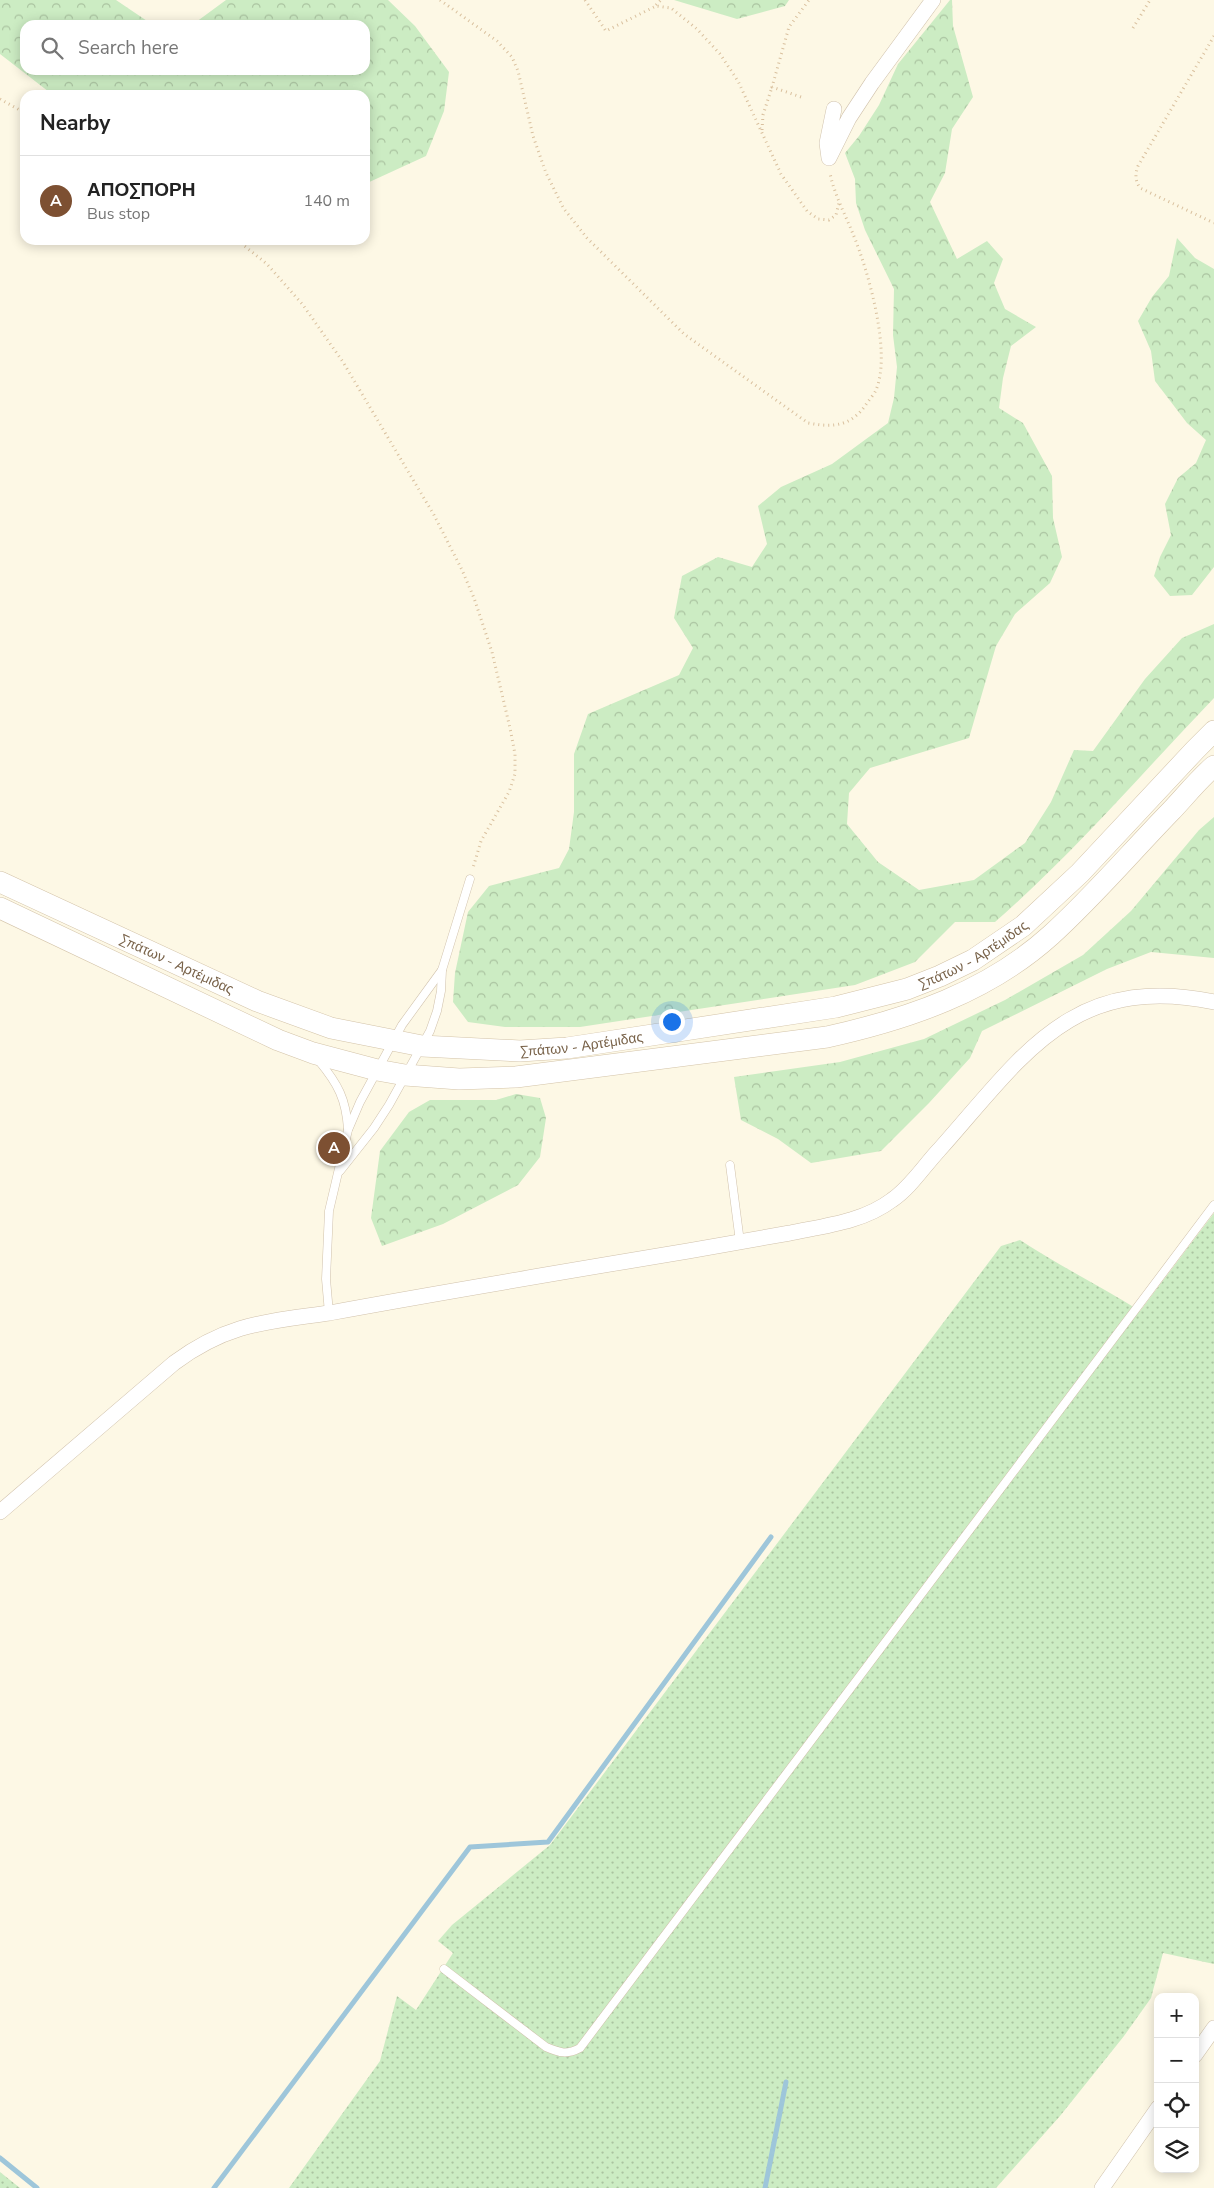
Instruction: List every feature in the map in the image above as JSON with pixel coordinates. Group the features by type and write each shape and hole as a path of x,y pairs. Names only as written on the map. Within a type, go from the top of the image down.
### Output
{"main road":[{"name":"Σπάτων - Αρτέμιδας","path":"0,882 257,1001 331,1028 393,1042 422,1046 520,1050 567,1048 836,1007 907,989 973,960 1023,926 1080,873 1194,750 1214,731"},
{"name":"Σπάτων - Αρτέμιδας","path":"0,908 278,1040 313,1053 405,1076 459,1080 516,1078 826,1037 910,1016 948,1000 999,973 1050,936 1214,766"}],"street":[{"path":"829,158 849,118 872,83 933,0"},
{"path":"829,158 827,143 834,109"},
{"path":"0,1512 88,1435 196,1347 235,1329 740,1242 858,1218 893,1200 1025,1052 1060,1024 1082,1012 1108,1003 1167,995 1214,1002"},
{"path":"1199,2049 1214,2028"},
{"path":"1102,2188 1154,2114"}],"lane":[{"path":"339,1173 374,1128 389,1105 422,1046 438,1012 442,970 470,878"},
{"path":"329,1313 326,1279 327,1226 332,1190 339,1173 348,1130 377,1070 414,1006 442,970"},
{"path":"313,1053 340,1090 347,1110 348,1130"},
{"path":"730,1165 740,1242"},
{"path":"444,1969 546,2047 561,2053 570,2053 580,2048 1214,1206"}],"path":[{"path":"440,0 497,41 512,57 518,71 533,136 546,173 564,208 587,238 684,334 808,423 823,426 846,423 862,411 876,389 882,361 880,332 865,264 840,203 831,176 829,158"},
{"path":"585,0 606,31 656,6 661,0"},
{"path":"762,131 764,115 789,27 809,0"},
{"path":"1133,28 1150,0"},
{"path":"656,6 671,8 697,29 720,54 738,81 781,174 807,211 818,219 829,220 836,215 840,203"},
{"path":"1214,36 1138,166 1136,173 1136,180 1140,188 1214,223"},
{"path":"772,87 800,98"},
{"path":"0,100 20,110"},
{"path":"243,245 267,264 303,305 342,362 434,516 474,598 492,652 510,728 515,754 515,774 509,792 481,841 470,878"}],"green space":[{"path":"0,0 116,0 146,20 20,20 20,69 0,54"},
{"path":"226,0 388,0 415,26 449,72 444,111 426,156 370,182 370,90 47,90 27,75 370,75 370,20 199,20"},
{"path":"674,0 789,0 785,6 737,19"},
{"path":"950,0 952,0 953,26 973,97 952,129 945,173 930,202 957,259 987,241 1003,259 994,283 1005,309 1036,327 1011,346 1003,378 999,408 1023,423 1052,476 1053,518 1062,557 1050,583 1015,614 996,646 969,738 870,768 849,793 847,824 878,862 919,890 974,880 1025,843 1051,802 1074,750 1093,751 1145,679 1182,638 1214,624 1214,698 1080,841 995,922 955,922 915,962 855,985 580,1027 505,1027 468,1022 453,1002 455,973 468,912 489,886 559,868 569,849 574,812 574,754 588,714 679,675 693,648 674,618 682,576 718,557 752,567 767,544 758,506 781,487 832,464 888,423 894,398 897,367 893,335 894,289 865,230 856,203 855,179 845,153 859,136 879,105 898,64"},
{"path":"1177,238 1195,258 1214,269 1214,567 1192,595 1170,596 1154,576 1160,557 1171,535 1165,504 1178,478 1196,463 1206,440 1187,423 1155,381 1151,351 1138,321 1152,297 1169,276"},
{"path":"1214,817 1214,958 1151,952 1107,969 982,1031 970,1058 881,1151 811,1163 778,1139 741,1120 734,1077 840,1062 924,1039 1005,1000 1083,955 1131,911 1199,830"},
{"path":"516,1094 540,1098 546,1118 540,1157 518,1185 443,1224 382,1246 371,1218 380,1151 409,1112 430,1100 496,1100"},
{"path":"1214,1213 1214,1964 1163,1953 1151,1998 1124,2036 1060,2116 996,2188 289,2188 380,2061 397,1996 416,2010 453,1953 438,1941 452,1925 550,1845 1001,1246 1020,1240 1140,1311"},
{"path":"0,2172 20,2188 0,2188"}],"waterway":[{"path":"214,2188 470,1847 548,1842 771,1537"},
{"path":"765,2188 786,2082"},
{"path":"0,2158 37,2188"}],"place":[{"name":"ΑΠΟΣΠΟΡΗ","path":"334,1148"}]}
